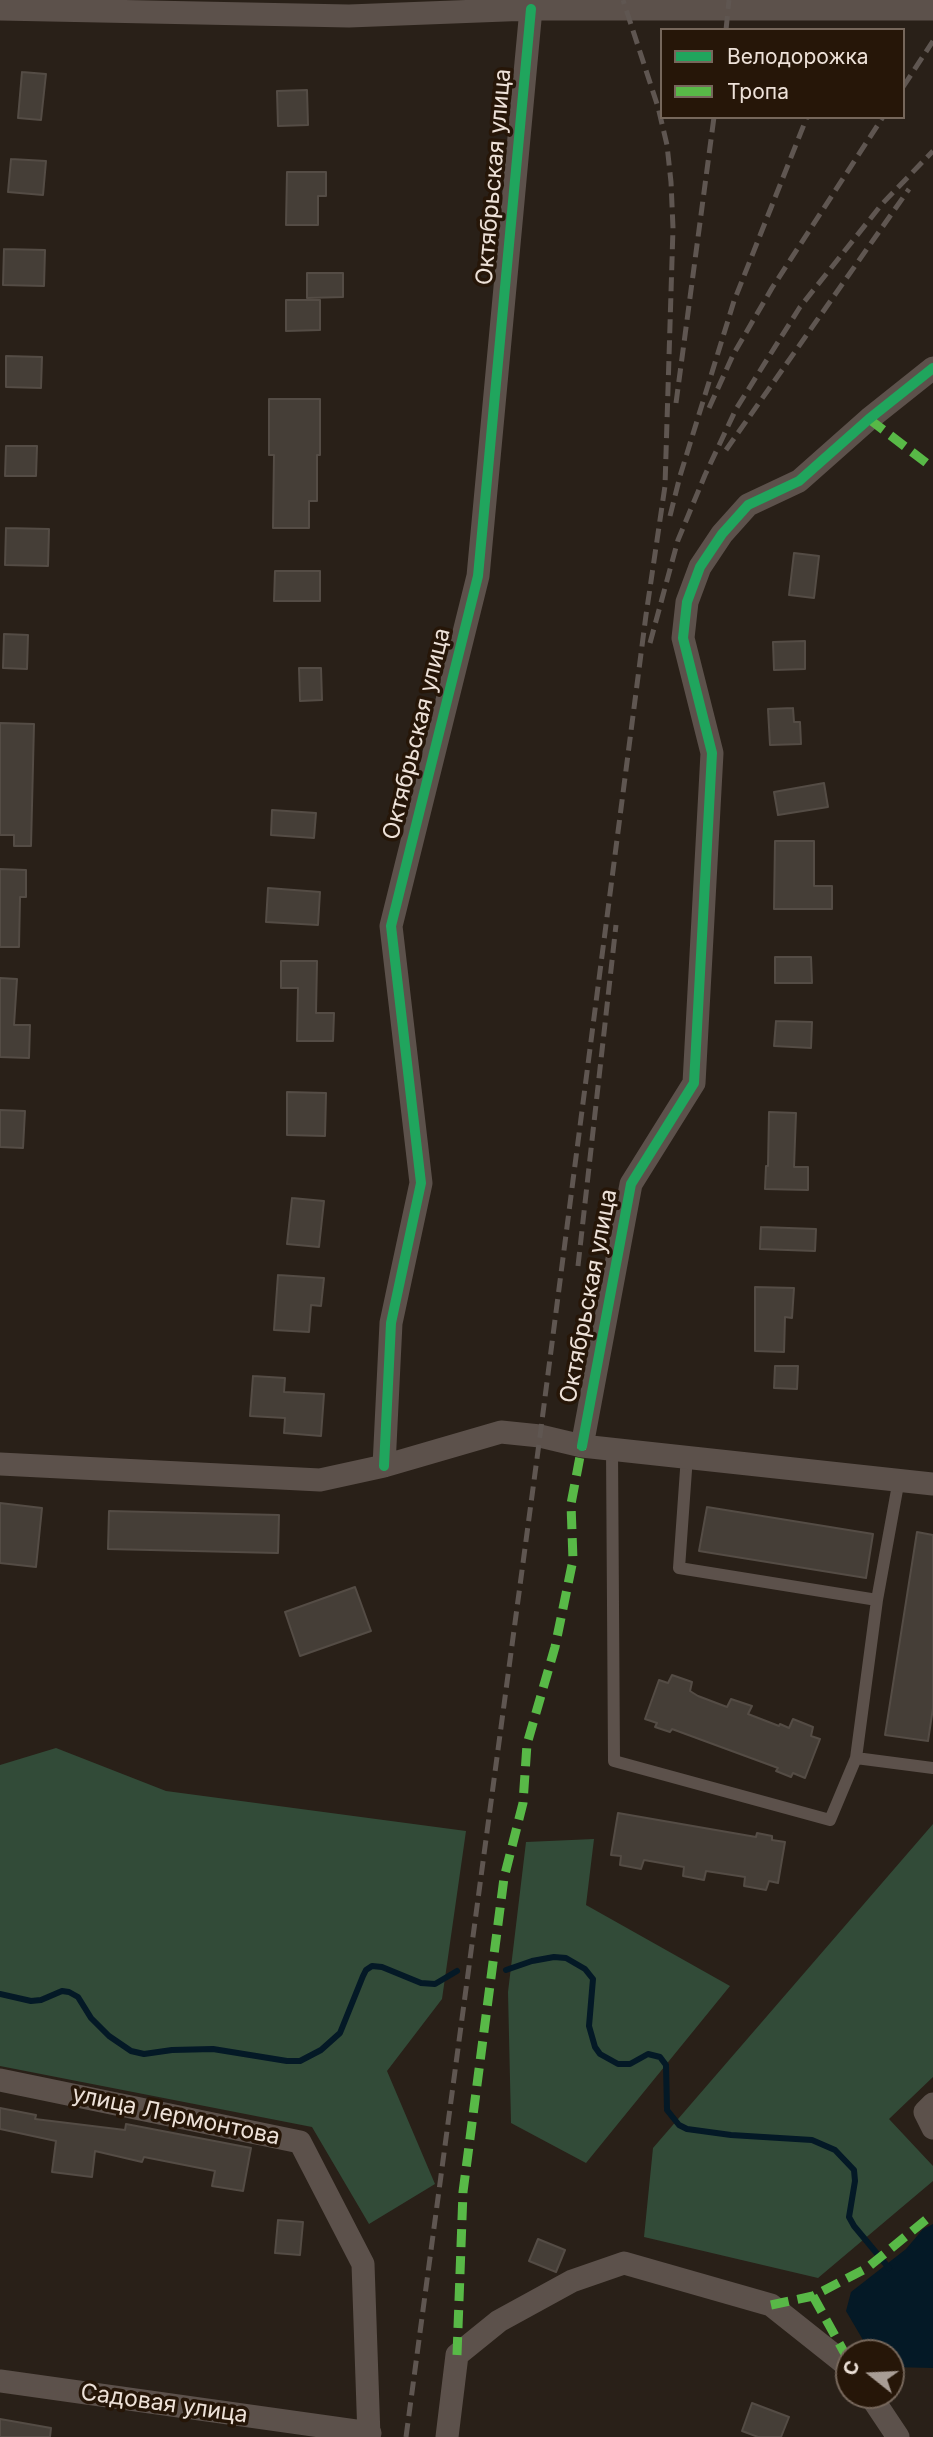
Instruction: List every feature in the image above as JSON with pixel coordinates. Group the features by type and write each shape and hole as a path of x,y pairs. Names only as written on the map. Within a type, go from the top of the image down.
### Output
{"street":[{"path":"0,9 273,7 349,16 531,9 933,9"},
{"name":"Октябрьская улица","path":"384,1466 391,1323 421,1183 390,926 478,576 531,9"},
{"name":"Октябрьская улица","path":"582,1446 631,1184 694,1083 712,753 683,638 687,602 700,567 722,534 748,505 799,481 869,419 933,369"},
{"path":"0,1464 320,1480 384,1466 501,1432 540,1436 582,1446 933,1484"},
{"name":"улица Лермонтова","path":"0,2080 300,2142 363,2264 370,2435"},
{"path":"933,2104 925,2112 933,2128"},
{"path":"447,2437 457,2355 499,2321 572,2281 624,2263 771,2305 835,2356"},
{"name":"Садовая улица","path":"0,2381 370,2435"},
{"path":"879,2409 898,2437"}],"lane":[{"path":"612,1449 614,1761 830,1820 856,1758 877,1600 899,1479"},
{"path":"687,1456 679,1568 877,1600"},
{"path":"856,1758 933,1768"}],"green space":[{"path":"56,1748 166,1791 466,1831 442,1999 387,2071 435,2184 369,2224 312,2127 0,2066 0,1765"},
{"path":"933,1824 933,2077 889,2119 933,2166 933,2181 818,2278 644,2237 653,2148"},
{"path":"594,1839 586,1905 730,1986 586,2163 511,2123 508,1992 526,1842"}],"water":[{"path":"933,2224 933,2368 905,2367 905,2339 862,2339 846,2311 851,2292 906,2249 923,2229"}],"building":[{"path":"22,72 46,74 41,120 18,118"},
{"path":"307,90 308,125 278,126 277,91"},
{"path":"11,159 46,161 43,195 8,192"},
{"path":"287,172 326,172 326,196 318,196 318,225 286,225"},
{"path":"4,249 45,250 44,286 3,285"},
{"path":"307,273 343,273 343,297 307,298"},
{"path":"286,300 320,300 320,330 286,331"},
{"path":"6,356 42,357 41,388 6,387"},
{"path":"269,399 320,399 317,501 309,501 309,528 273,528 274,455 269,455"},
{"path":"6,446 37,446 36,476 5,476"},
{"path":"6,528 49,529 48,566 5,565"},
{"path":"794,553 819,556 814,598 789,595"},
{"path":"275,571 320,571 320,601 274,601"},
{"path":"4,634 28,635 27,669 3,668"},
{"path":"805,641 805,669 774,670 773,642"},
{"path":"299,668 321,668 322,700 300,701"},
{"path":"793,708 794,722 800,722 801,744 770,745 768,709"},
{"path":"0,723 34,724 31,846 14,846 14,835 0,835"},
{"path":"824,783 828,807 778,815 774,792"},
{"path":"272,810 316,813 314,838 271,835"},
{"path":"775,841 814,841 814,886 832,886 832,909 774,909"},
{"path":"0,869 26,870 26,897 20,897 19,947 0,947"},
{"path":"268,888 320,892 318,925 266,922"},
{"path":"775,957 811,957 812,983 775,983"},
{"path":"281,961 317,961 316,1013 334,1013 333,1041 297,1041 298,988 281,988"},
{"path":"0,978 17,979 14,1025 30,1025 29,1058 0,1057"},
{"path":"776,1021 812,1022 811,1048 774,1046"},
{"path":"287,1092 326,1093 325,1136 287,1135"},
{"path":"0,1110 25,1111 23,1148 0,1147"},
{"path":"769,1112 796,1113 794,1167 808,1167 808,1190 765,1189"},
{"path":"292,1198 324,1201 319,1247 287,1244"},
{"path":"761,1227 816,1229 815,1251 760,1249"},
{"path":"278,1275 324,1278 321,1306 311,1305 309,1332 274,1330"},
{"path":"755,1287 794,1288 792,1318 785,1317 784,1352 755,1351"},
{"path":"775,1366 798,1366 797,1389 774,1388"},
{"path":"253,1376 285,1378 284,1392 324,1394 321,1436 284,1433 285,1418 250,1416"},
{"path":"0,1503 42,1508 36,1567 0,1563"},
{"path":"707,1507 873,1534 866,1578 699,1551"},
{"path":"109,1511 279,1515 278,1553 108,1549"},
{"path":"917,1532 933,1535 933,1708 928,1741 885,1735"},
{"path":"355,1587 371,1631 300,1656 285,1612"},
{"path":"672,1675 692,1682 690,1691 698,1696 727,1707 731,1699 752,1706 748,1714 779,1726 780,1724 789,1728 793,1719 813,1727 811,1736 820,1739 805,1778 793,1773 791,1777 776,1771 778,1768 672,1729 670,1732 655,1727 657,1723 645,1719 659,1680 668,1683"},
{"path":"618,1813 756,1837 757,1833 772,1836 772,1840 785,1842 778,1883 769,1881 766,1890 744,1886 745,1877 706,1871 704,1880 683,1876 684,1867 644,1860 641,1869 620,1865 621,1856 611,1855"},
{"path":"0,2108 36,2115 35,2119 125,2130 126,2124 251,2148 243,2191 212,2186 215,2171 144,2157 142,2162 95,2151 92,2177 52,2172 56,2141 0,2129"},
{"path":"278,2220 303,2222 300,2255 275,2253"},
{"path":"538,2239 565,2250 556,2272 529,2261"},
{"path":"752,2403 789,2417 781,2437 758,2437 742,2431"},
{"path":"0,2419 51,2428 50,2437 0,2437"}],"waterway":[{"path":"506,1970 554,1957 566,1958 585,1969 593,1979 589,2026 595,2047 600,2054 618,2064 630,2064 648,2054 660,2057 666,2065 667,2110 679,2125 687,2129 731,2135 812,2140 835,2150 854,2170 855,2181 849,2217 889,2268"},
{"path":"0,1994 31,2001 41,2000 62,1991 69,1992 78,1997 91,2018 109,2036 131,2051 144,2054 213,2049 300,2061 321,2050 340,2033 363,1976 372,1966 382,1967 421,1983 435,1984 457,1971"}],"railway":[{"path":"623,0 660,115"},
{"path":"726,28 729,0"},
{"path":"905,84 933,41"},
{"path":"406,2437 665,486 673,228 667,145 661,119"},
{"path":"676,403 714,119"},
{"path":"670,516 734,301 806,119"},
{"path":"709,408 733,355 772,288 882,119"},
{"path":"650,643 678,540 736,409 800,307 882,204 933,151"},
{"path":"726,450 909,189"},
{"path":"578,1266 616,925"}],"marked path":[{"path":"869,419 933,468"},
{"path":"457,2355 463,2192 504,1878 523,1803 527,1744 555,1647 573,1560 571,1504 582,1446"},
{"path":"771,2305 813,2296 867,2268 933,2214"},
{"path":"813,2296 837,2339"}],"cycle path":[{"path":"384,1466 391,1323 421,1183 391,926 478,576 531,9"},
{"path":"582,1446 631,1184 694,1083 712,753 683,638 687,602 700,567 722,534 748,505 799,481 869,419 933,368"}]}
